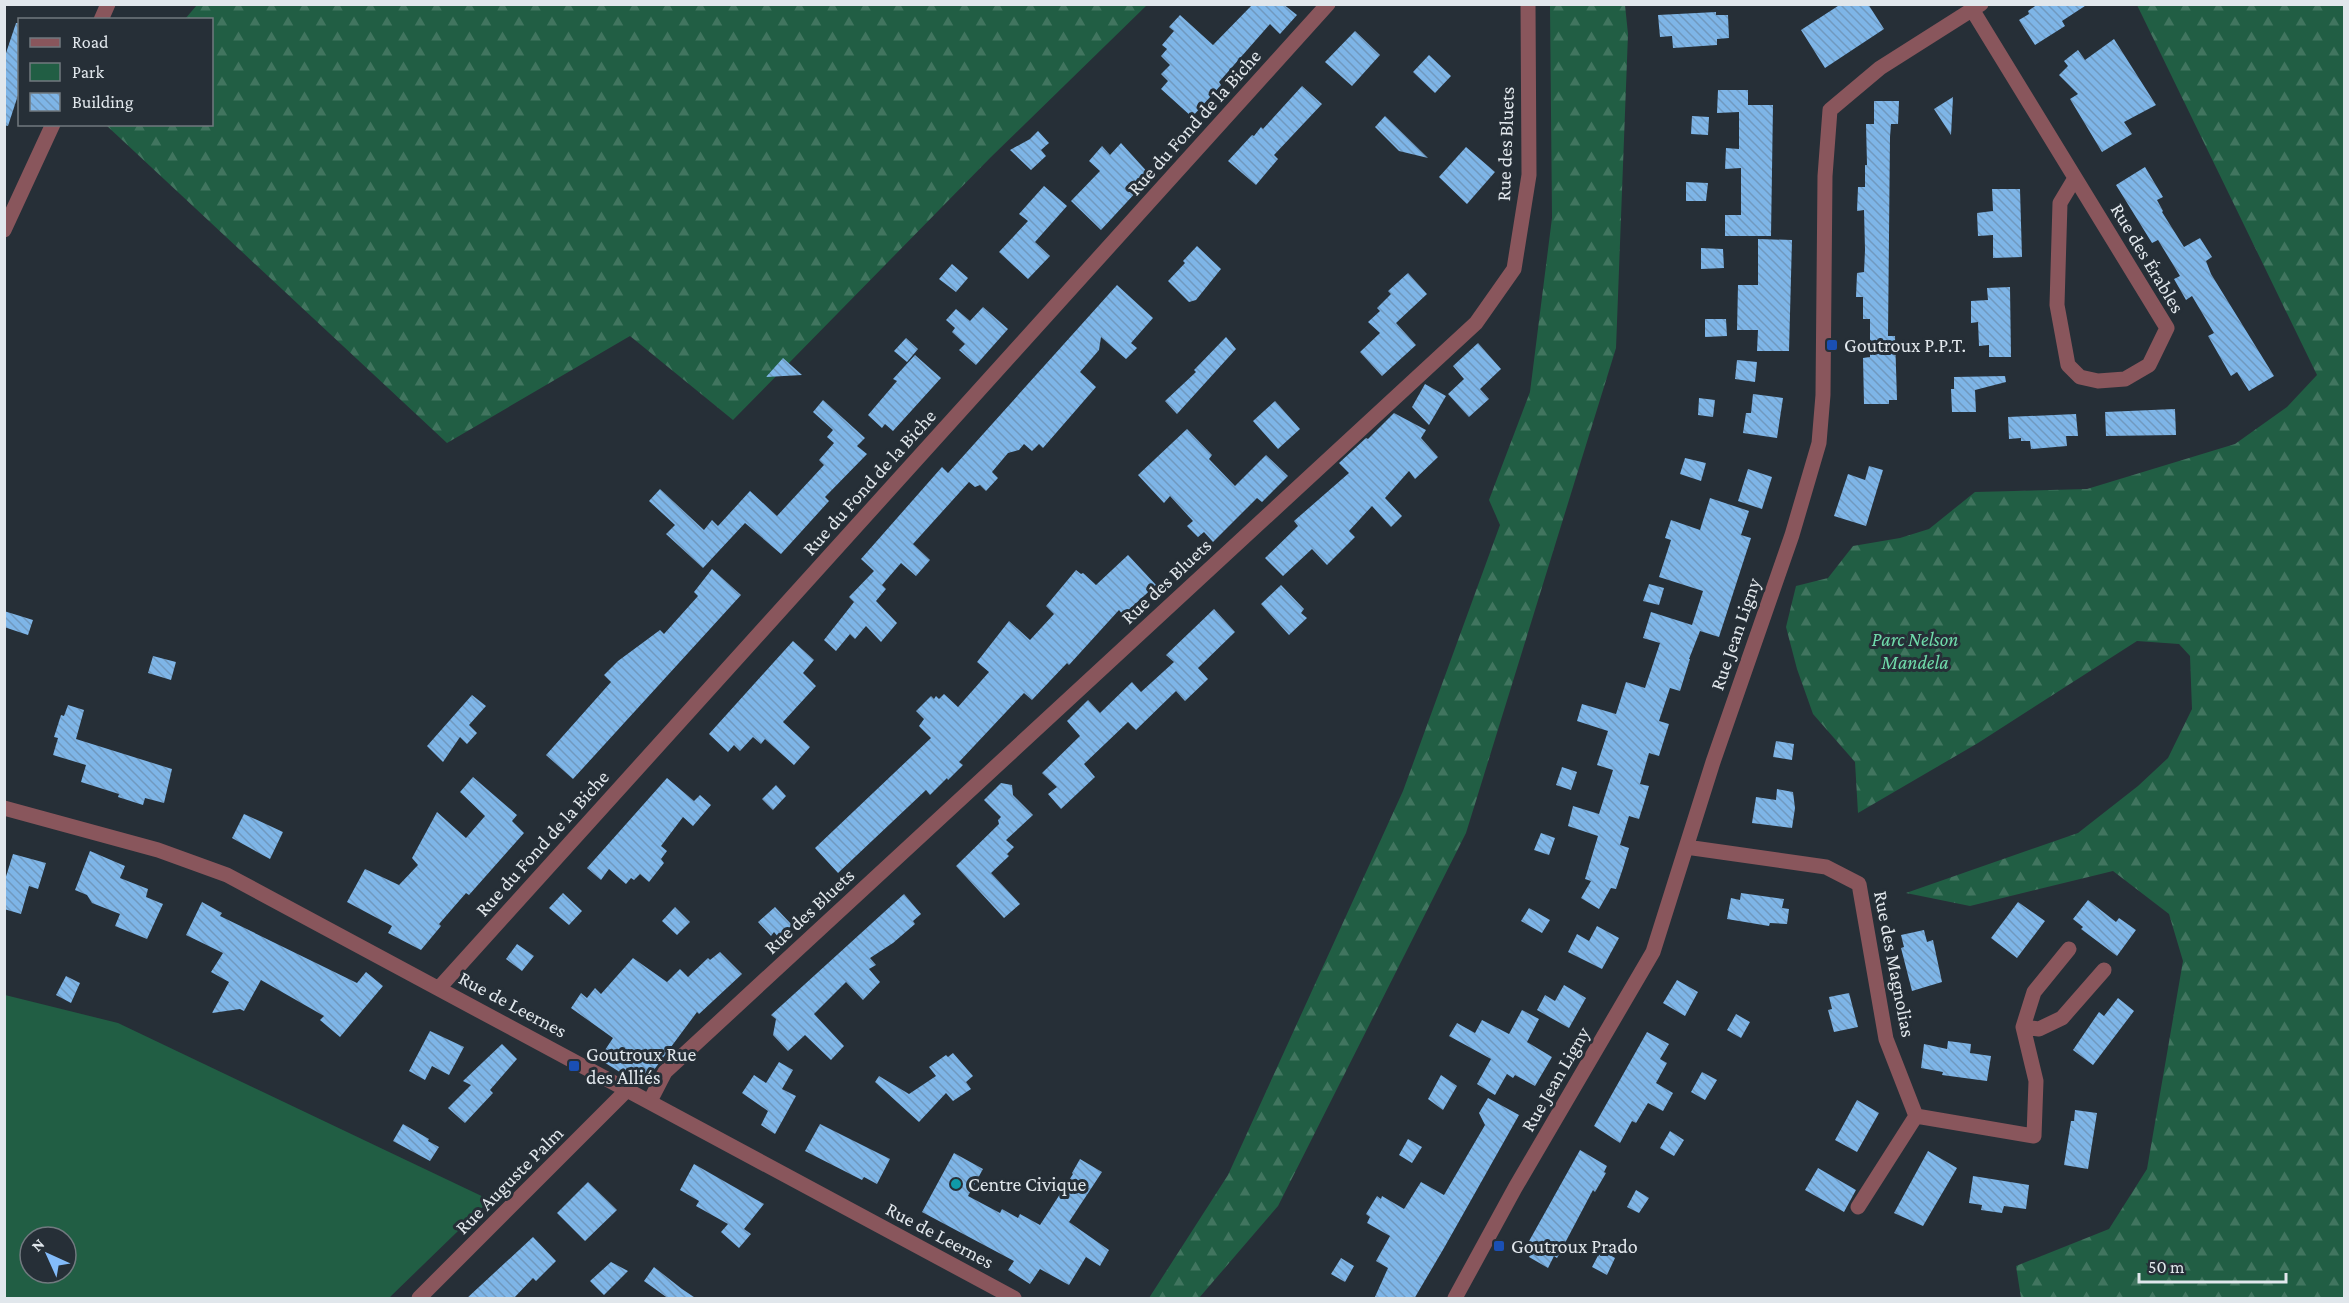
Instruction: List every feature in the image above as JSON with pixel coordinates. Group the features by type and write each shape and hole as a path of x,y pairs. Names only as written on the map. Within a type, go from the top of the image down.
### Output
{"street":[{"path":"102,18 108,4"},
{"name":"Rue du Fond de la Biche","path":"439,988 1328,4"},
{"name":"Rue des Bluets","path":"650,1101 665,1072 1476,323 1514,268 1529,175 1528,4"},
{"name":"Rue des Érables","path":"1977,8 2075,178 2168,328 2149,365 2125,379 2098,381 2080,377 2068,365 2057,305 2060,203 2075,178"},
{"name":"Rue Jean Ligny","path":"1455,1299 1515,1188 1653,952 1713,762 1792,535 1819,442 1823,395 1826,176 1830,110 1880,68 1977,8"},
{"path":"4,231 10,205 52,126"},
{"name":"Rue de Leernes","path":"4,808 158,850 226,875 628,1089 1014,1299"},
{"name":"Rue des Magnolias","path":"1686,847 1826,867 1859,884 1886,1039 1916,1116"},
{"path":"1858,1207 1916,1116 2034,1136 2036,1081 2023,1027 2034,992 2069,949"},
{"path":"2023,1027 2038,1029 2062,1018 2104,969"},
{"name":"Rue Auguste Palm","path":"418,1299 628,1089"}],"green space":[{"path":"197,5 1147,5 991,157 733,420 630,336 447,443 107,126 213,126 213,18 186,18"},
{"path":"1550,5 1625,5 1628,34 1616,348 1466,833 1278,1206 1199,1298 1149,1298 1228,1175 1403,791 1500,525 1489,500 1530,392 1552,218"},
{"name":"Parc Nelson Mandela","path":"2137,5 2344,5 2344,1298 2021,1298 2016,1266 2109,1229 2147,1169 2183,961 2169,914 2113,871 1970,906 1906,893 2078,833 2138,786 2168,758 2192,709 2190,656 2179,644 2137,641 1978,743 1858,813 1855,762 1813,714 1797,669 1786,627 1796,586 1828,578 1853,546 1900,538 1929,529 1975,492 2087,489 2235,444 2287,407 2317,375"},
{"path":"5,995 118,1023 490,1200 389,1298 5,1298"}],"building":[{"path":"1253,4 1283,4 1297,15 1280,34 1270,24 1219,82 1221,85 1192,117 1161,89 1168,81 1161,74 1170,65 1161,56 1167,49 1162,45 1174,31 1169,27 1180,15 1213,45"},
{"path":"1841,4 1868,4 1884,29 1825,68 1801,30"},
{"path":"2038,4 2088,4 2062,21 2065,26 2035,45 2019,20 2029,14 2028,11"},
{"path":"1716,12 1716,15 1728,15 1729,38 1717,39 1717,45 1673,48 1672,36 1660,37 1658,15"},
{"path":"16,23 18,23 18,95 8,126 4,125 4,59"},
{"path":"1355,31 1380,55 1352,86 1325,62"},
{"path":"2114,39 2156,105 2124,122 2132,134 2102,152 2070,99 2078,94 2059,75 2068,66 2064,61 2078,50 2085,60"},
{"path":"1429,55 1451,76 1435,93 1413,72"},
{"path":"1302,86 1322,104 1274,155 1278,159 1256,185 1228,161 1252,135 1254,136 1261,127 1263,129"},
{"path":"1718,90 1748,90 1748,105 1773,105 1771,236 1725,236 1725,215 1741,215 1741,168 1725,169 1726,148 1739,149 1739,112 1717,113"},
{"path":"1953,97 1951,135 1934,109"},
{"path":"1874,101 1899,101 1898,124 1891,124 1890,137 1888,336 1895,336 1897,400 1889,400 1889,404 1864,404 1863,358 1870,357 1870,319 1863,319 1863,297 1856,297 1857,273 1864,272 1865,250 1864,210 1857,211 1858,187 1865,187 1866,124 1874,124"},
{"path":"1385,116 1428,158 1399,151 1375,127"},
{"path":"1692,116 1709,117 1708,135 1691,134"},
{"path":"1038,131 1049,143 1041,150 1046,156 1031,170 1010,150 1030,139"},
{"path":"1121,143 1151,176 1101,230 1071,201 1100,171 1089,161 1102,146 1110,155"},
{"path":"1466,147 1495,172 1467,204 1439,177"},
{"path":"2145,167 2163,197 2157,200 2162,212 2184,247 2200,238 2212,257 2206,261 2211,274 2274,376 2249,391 2237,372 2231,376 2208,336 2214,333 2192,296 2186,300 2174,279 2180,276 2158,240 2152,243 2116,185"},
{"path":"1686,182 1708,183 1706,201 1686,201"},
{"path":"1044,186 1067,206 1035,242 1050,256 1028,279 999,252 1028,221 1019,214"},
{"path":"1992,189 2020,189 2022,257 1993,258 1993,235 1978,236 1977,213 1993,211"},
{"path":"1758,239 1792,240 1789,351 1757,351 1758,330 1737,330 1738,285 1758,285"},
{"path":"1197,246 1221,269 1196,300 1189,302 1168,281"},
{"path":"1701,248 1723,249 1724,268 1701,269"},
{"path":"952,264 968,278 956,292 939,279"},
{"path":"1408,273 1427,294 1396,323 1416,345 1382,376 1360,352 1380,333 1368,322 1380,311 1377,308 1391,294 1388,291"},
{"path":"1117,285 1153,318 1131,343 1137,348 1126,359 1101,337 1099,350 1080,372 1096,387 1043,448 1039,444 1032,451 1024,444 1019,450 1008,453 992,472 998,478 986,491 980,485 975,487 969,482 913,544 930,560 916,576 901,563 882,585 886,589 876,601 897,623 881,642 866,626 855,639 850,634 836,651 824,640 854,602 849,597 874,571 861,559 942,467 948,473"},
{"path":"2010,287 2011,357 1989,357 1989,345 1979,346 1978,322 1971,323 1971,301 1988,300 1987,288"},
{"path":"983,307 1008,329 976,365 959,350 965,344 952,332 955,328 946,320 956,309 970,321"},
{"path":"1705,319 1726,319 1727,336 1705,337"},
{"path":"1226,337 1236,349 1177,414 1165,401 1196,372 1194,370"},
{"path":"906,338 918,349 907,362 894,351"},
{"path":"1478,343 1501,369 1480,389 1489,399 1469,417 1448,394 1464,379 1453,366"},
{"path":"915,355 941,378 893,431 885,424 882,428 868,415 897,381 893,379"},
{"path":"783,358 802,375 766,377"},
{"path":"1737,360 1757,362 1755,382 1735,379"},
{"path":"2005,376 2006,382 1975,390 1976,412 1952,412 1951,389 1954,389 1954,377"},
{"path":"1425,384 1446,396 1429,425 1412,407"},
{"path":"1753,394 1783,398 1777,438 1743,433 1746,413 1751,413"},
{"path":"1699,398 1715,400 1713,417 1698,415"},
{"path":"823,400 865,438 857,446 867,454 825,497 829,501 781,554 745,523 703,568 666,534 675,525 649,501 660,489 704,530 712,520 718,526 750,491 777,516 824,465 819,460 834,443 827,437 833,430 813,412"},
{"path":"1275,401 1300,429 1278,449 1253,421"},
{"path":"2175,409 2176,435 2106,436 2105,412"},
{"path":"1394,413 1426,430 1421,438 1438,457 1415,479 1409,471 1385,498 1402,516 1391,527 1372,506 1349,531 1355,537 1327,565 1312,549 1283,576 1265,558 1298,526 1294,521 1349,473 1339,463"},
{"path":"2076,414 2078,436 2066,436 2067,446 2031,449 2030,441 2021,441 2021,438 2009,439 2008,417"},
{"path":"1187,429 1212,455 1209,459 1235,486 1266,455 1288,476 1262,502 1257,498 1213,542 1204,532 1198,537 1187,526 1193,521 1170,496 1164,503 1138,475"},
{"path":"1685,458 1706,463 1701,481 1680,474"},
{"path":"1869,466 1883,470 1866,526 1834,516 1848,474 1865,480"},
{"path":"1748,469 1772,477 1762,509 1738,501"},
{"path":"1710,498 1749,511 1741,535 1751,538 1719,637 1700,631 1680,691 1670,688 1659,721 1669,724 1659,756 1649,753 1640,784 1649,786 1639,819 1629,816 1620,845 1629,848 1623,868 1616,889 1611,888 1599,909 1581,898 1591,881 1585,879 1598,836 1568,826 1573,806 1599,814 1613,770 1597,765 1608,731 1577,721 1582,704 1616,714 1626,682 1645,688 1660,643 1643,638 1651,612 1692,625 1703,591 1659,577 1671,540 1665,538 1671,520 1700,530"},
{"path":"1128,555 1156,585 1123,615 1119,610 1069,665 1067,663 1032,700 1024,693 959,762 963,765 948,780 947,778 930,795 926,790 838,873 815,848 931,738 919,726 924,719 916,711 931,696 939,699 944,694 958,707 989,672 977,662 1009,621 1030,640 1054,614 1046,606 1076,570 1096,585"},
{"path":"712,569 741,595 573,779 546,755 611,682 604,675 618,661 660,630 664,634 698,596 694,592"},
{"path":"1649,584 1664,588 1659,605 1643,601"},
{"path":"1281,585 1304,609 1301,613 1307,618 1289,635 1261,604"},
{"path":"1214,609 1235,632 1198,668 1208,679 1185,701 1176,691 1136,730 1128,722 1084,764 1095,777 1061,809 1048,794 1057,787 1042,773 1080,736 1067,721 1088,700 1100,713 1132,682 1141,692 1174,662 1166,655"},
{"path":"4,611 33,620 28,635 4,627"},
{"path":"793,641 814,660 803,673 816,686 783,722 810,747 794,765 765,739 761,744 753,737 740,751 734,745 728,752 709,734"},
{"path":"153,656 176,662 171,680 148,673"},
{"path":"472,695 486,706 469,725 477,733 467,744 460,737 443,762 427,746"},
{"path":"68,705 84,710 76,739 172,769 164,803 145,798 143,805 118,797 119,794 81,782 86,765 53,755 58,738 54,737 61,715 64,716"},
{"path":"1776,741 1794,744 1792,760 1773,757"},
{"path":"1562,767 1577,772 1571,790 1556,785"},
{"path":"473,777 517,815 512,821 524,833 469,895 466,893 439,924 441,926 421,950 388,933 392,926 347,902 365,869 399,885 418,865 412,858 437,812 466,838 485,816 460,792"},
{"path":"667,778 694,801 700,795 711,805 693,826 683,817 661,846 667,851 661,859 664,863 649,882 640,874 634,880 631,878 626,884 609,869 601,880 587,868"},
{"path":"1001,783 1012,785 1013,795 1033,815 1006,840 1014,847 1007,854 1009,856 991,873 1020,904 1004,918 956,866 999,824 998,820 1001,817 984,800"},
{"path":"776,785 786,796 773,810 762,799"},
{"path":"1777,789 1793,792 1795,808 1792,828 1752,823 1756,797 1776,800"},
{"path":"244,814 283,832 270,859 232,838"},
{"path":"1541,833 1555,838 1549,855 1534,850"},
{"path":"90,851 125,866 120,878 148,889 146,897 163,904 147,939 115,926 120,914 92,903 87,895 75,890"},
{"path":"13,854 46,863 38,889 29,886 21,914 4,909 4,883"},
{"path":"563,893 582,911 569,925 549,908"},
{"path":"1741,893 1784,899 1782,908 1789,909 1787,924 1770,923 1769,926 1727,919 1731,898 1740,900"},
{"path":"904,894 921,914 913,921 915,924 893,943 870,958 876,965 869,969 880,982 863,1000 846,982 814,1014 844,1046 831,1060 805,1035 788,1051 773,1035 776,1019 771,1015"},
{"path":"2088,900 2116,922 2119,918 2136,930 2117,956 2081,929 2083,927 2073,919"},
{"path":"202,902 222,913 220,916 357,983 366,972 383,986 340,1037 320,1020 324,1016 261,980 244,1011 240,1009 212,1013 229,982 211,972 223,953 186,935"},
{"path":"2018,902 2045,921 2017,958 1991,938"},
{"path":"675,907 690,922 677,935 662,921"},
{"path":"775,907 792,925 779,938 774,932 771,936 758,922"},
{"path":"1529,908 1550,920 1542,933 1521,921"},
{"path":"1597,926 1619,938 1602,969 1568,952 1577,934 1589,941"},
{"path":"1924,930 1927,942 1933,940 1942,982 1912,991 1901,948 1904,947 1901,935"},
{"path":"517,944 534,956 522,971 506,959"},
{"path":"720,952 742,974 699,1014 697,1012 642,1086 599,1059 613,1038 571,1008 581,993 587,998 595,988 601,994 633,958 667,982 680,969 688,977 708,958 710,960"},
{"path":"66,976 80,983 71,1003 56,995"},
{"path":"1677,980 1698,992 1685,1016 1663,1003"},
{"path":"1564,985 1586,998 1569,1028 1537,1010 1545,995 1555,1001"},
{"path":"1849,993 1858,1027 1834,1032 1828,1010 1832,1009 1829,997"},
{"path":"2118,998 2134,1011 2093,1065 2073,1050 2099,1012 2104,1016"},
{"path":"1522,1010 1539,1019 1527,1042 1552,1057 1535,1086 1515,1075 1513,1078 1507,1074 1495,1095 1477,1084 1491,1059 1449,1036 1457,1023 1475,1033 1482,1020 1509,1034"},
{"path":"1736,1014 1750,1022 1741,1038 1727,1030"},
{"path":"430,1031 464,1047 449,1075 432,1066 425,1080 409,1071"},
{"path":"1647,1032 1669,1044 1660,1059 1667,1063 1656,1083 1673,1093 1663,1111 1648,1103 1636,1123 1632,1121 1620,1143 1594,1126"},
{"path":"1948,1041 1971,1044 1970,1053 1991,1056 1987,1081 1942,1075 1943,1072 1921,1068 1924,1044 1947,1049"},
{"path":"502,1044 517,1059 490,1090 493,1093 465,1123 448,1108 471,1085 463,1081"},
{"path":"953,1053 973,1076 966,1082 971,1089 953,1101 946,1093 919,1122 875,1082 879,1076 909,1094 936,1076 929,1067"},
{"path":"779,1062 793,1070 782,1089 796,1096 775,1134 761,1125 768,1111 742,1093 754,1075 766,1083"},
{"path":"1702,1072 1717,1080 1705,1100 1691,1092"},
{"path":"1441,1075 1457,1086 1443,1110 1428,1099"},
{"path":"1488,1098 1519,1115 1444,1248 1414,1299 1374,1299 1388,1268 1376,1261 1390,1236 1367,1223 1370,1217 1366,1214 1377,1196 1381,1199 1382,1196 1404,1209 1421,1182 1444,1195 1485,1125 1479,1113"},
{"path":"1857,1100 1879,1113 1857,1152 1835,1140"},
{"path":"2075,1110 2097,1113 2088,1169 2064,1165"},
{"path":"403,1124 439,1147 430,1161 393,1141"},
{"path":"820,1124 890,1159 877,1184 864,1177 862,1180 805,1151"},
{"path":"1670,1131 1684,1140 1674,1156 1660,1148"},
{"path":"1408,1139 1422,1147 1412,1163 1399,1155"},
{"path":"1580,1150 1607,1166 1604,1172 1606,1173 1595,1192 1593,1190 1557,1258 1554,1256 1548,1268 1529,1257 1535,1247 1528,1243"},
{"path":"1928,1151 1957,1168 1923,1226 1894,1213"},
{"path":"954,1153 983,1169 968,1196 1000,1213 1002,1209 1018,1218 1020,1214 1040,1225 1080,1159 1102,1172 1069,1222 1109,1250 1100,1266 1086,1257 1069,1285 1040,1269 1030,1284 1008,1270 1014,1261 922,1212"},
{"path":"694,1164 764,1204 744,1229 751,1234 739,1248 721,1232 728,1224 696,1206 699,1201 680,1190"},
{"path":"1818,1168 1856,1190 1844,1212 1805,1190"},
{"path":"1973,1176 2029,1185 2026,1209 2004,1206 2002,1213 1981,1210 1982,1205 1969,1203"},
{"path":"588,1182 617,1210 585,1241 557,1213"},
{"path":"1636,1190 1649,1198 1639,1213 1627,1207"},
{"path":"533,1237 556,1261 536,1281 533,1278 513,1299 466,1299"},
{"path":"1601,1250 1615,1258 1607,1275 1592,1267"},
{"path":"1341,1258 1354,1266 1345,1282 1331,1274"},
{"path":"611,1262 628,1271 604,1295 590,1281"},
{"path":"654,1267 697,1299 669,1299 644,1281"}],"place":[{"name":"Goutroux P.P.T.","path":"1832,345"},
{"name":"Goutroux Rue des Alliés","path":"574,1066"},
{"name":"Centre Civique","path":"956,1184"},
{"name":"Goutroux Prado","path":"1499,1246"}]}
